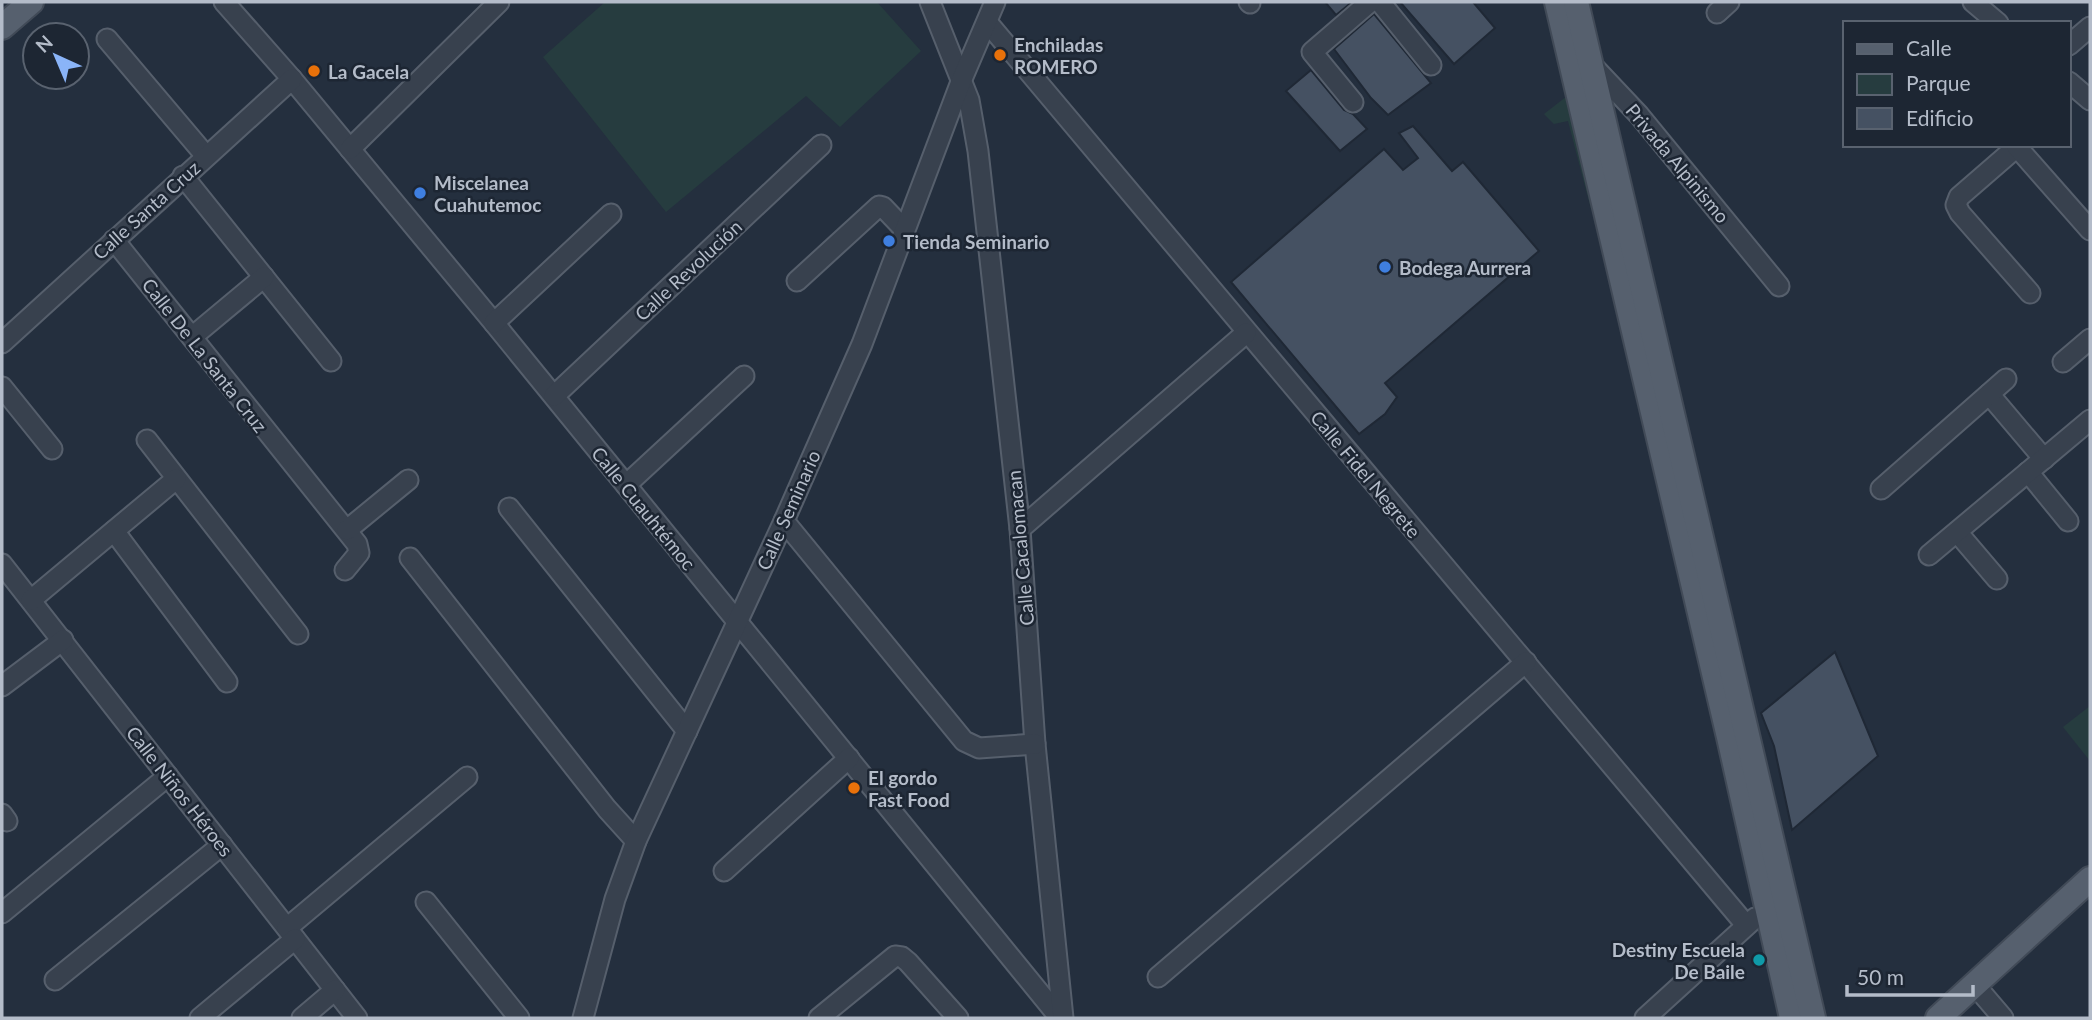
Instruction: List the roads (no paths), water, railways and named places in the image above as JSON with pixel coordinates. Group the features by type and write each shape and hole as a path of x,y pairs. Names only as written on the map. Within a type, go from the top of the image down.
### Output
{"main road":[{"path":"2,27 31,2"},
{"path":"1557,2 1732,750 1776,904 1813,1018"},
{"path":"1576,2 1776,904 1792,1018"},
{"path":"1938,1018 2090,879"}],"street":[{"name":"Calle Cuauhtémoc","path":"223,2 292,79 494,323 1062,1018"},
{"path":"350,149 499,2"},
{"name":"Calle Cacalomacan","path":"930,2 962,79 974,118 977,140 1020,529 1035,744 1062,1018"},
{"name":"Calle Seminario","path":"583,1018 615,899 636,841 784,521 862,344 962,79 995,2"},
{"path":"1353,102 1312,52 1370,2"},
{"path":"1380,2 1432,65"},
{"path":"1973,2 1996,21"},
{"name":"Calle Fidel Negrete","path":"987,22 1746,925"},
{"path":"2071,43 2090,27"},
{"path":"107,38 206,156"},
{"name":"Privada Alpinismo","path":"1568,50 1589,63 1639,114 1779,286"},
{"name":"Calle Santa Cruz","path":"2,342 292,79"},
{"name":"Calle Revolución","path":"554,396 821,145"},
{"path":"2017,147 1959,197 1956,205 1959,213 2030,293"},
{"path":"2019,147 2090,230"},
{"path":"183,176 331,361"},
{"path":"797,281 879,206 886,209 904,229"},
{"path":"494,323 611,214"},
{"name":"Calle De La Santa Cruz","path":"114,240 346,530"},
{"path":"192,337 264,277"},
{"path":"1020,529 1246,333"},
{"path":"2063,362 2090,339"},
{"path":"626,485 744,376"},
{"path":"1881,489 2006,379"},
{"path":"2,387 52,450"},
{"path":"1989,394 2044,459"},
{"path":"1929,555 2090,420"},
{"path":"147,440 298,634"},
{"path":"2028,472 2068,521"},
{"path":"32,600 176,479"},
{"path":"345,570 360,551 346,530 408,480"},
{"path":"509,508 687,731"},
{"path":"784,521 964,741 979,748 1035,744"},
{"path":"114,531 227,681"},
{"path":"1957,532 1997,579"},
{"path":"410,558 607,809 636,841"},
{"name":"Calle Niños Héroes","path":"2,564 357,1018"},
{"path":"2,686 63,640"},
{"path":"1158,977 1526,662"},
{"path":"724,871 849,758"},
{"path":"2,913 168,776"},
{"path":"200,1018 467,777"},
{"path":"55,980 222,845"},
{"path":"426,902 519,1018"},
{"path":"1645,1018 1746,925 1776,904"},
{"path":"819,1018 895,956 908,962 958,1018"},
{"path":"1974,985 2003,1018"},
{"path":"302,1018 335,990"}],"place":[{"name":"Enchiladas ROMERO","path":"1000,55"},
{"name":"La Gacela","path":"314,71"},
{"name":"Miscelanea Cuahutemoc","path":"420,193"},
{"name":"Tienda Seminario","path":"889,241"},
{"name":"Bodega Aurrera","path":"1385,267"},
{"name":"El gordo Fast Food","path":"854,788"},
{"name":"Destiny Escuela De Baile","path":"1759,960"}]}
